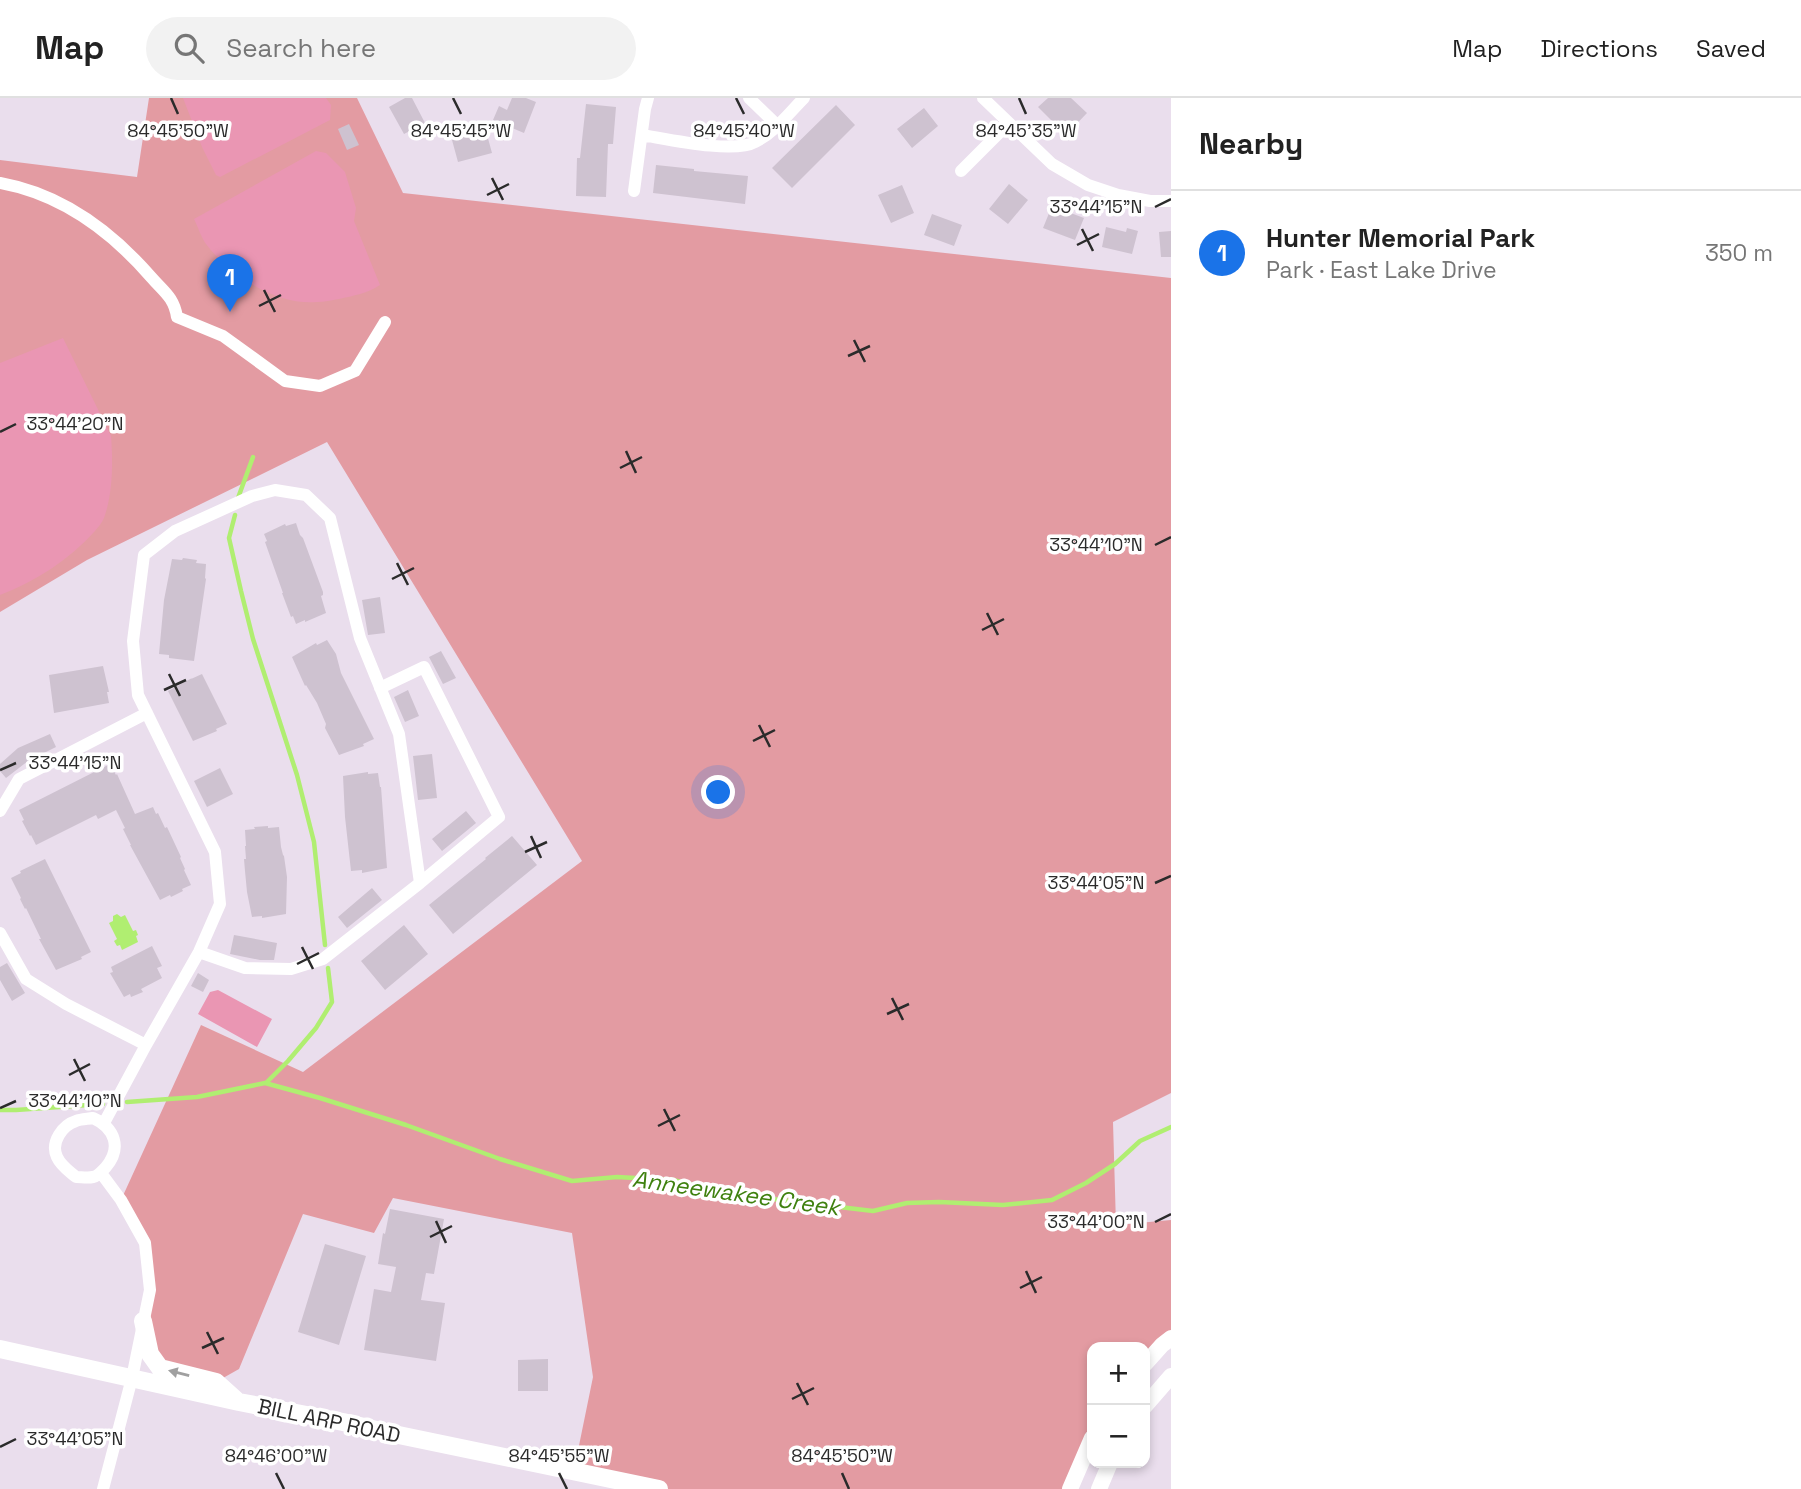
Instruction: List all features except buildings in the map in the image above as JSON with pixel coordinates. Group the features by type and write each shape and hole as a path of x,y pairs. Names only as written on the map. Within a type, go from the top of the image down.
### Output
{"main road":[{"path":"143,1321 150,1354 160,1368 216,1382 239,1402"},
{"name":"BILL ARP ROAD","path":"0,1349 239,1402 659,1489"}],"street":[{"path":"634,191 648,98"},
{"path":"749,98 778,125"},
{"path":"642,135 735,147 751,145 778,125 804,98"},
{"path":"983,98 1052,163 1088,186 1150,201 1171,201"},
{"path":"961,171 1009,122"},
{"path":"0,183 59,202 90,220 107,232 174,303 177,317 223,336 285,381 320,386 355,371 385,323"},
{"path":"104,1123 200,952 220,904 215,852 138,695 133,641 144,555 175,531 252,496 275,490 306,495 330,518 360,638 399,734 419,883"},
{"path":"200,952 245,968 292,969 323,959 499,817 424,667 380,688"},
{"path":"0,811 19,779 147,713"},
{"path":"0,933 26,979 66,1004 146,1045"},
{"path":"93,1118 104,1123 112,1134 115,1146 113,1160 101,1173 94,1177 76,1177 62,1165 55,1154 56,1140 63,1128 76,1121 93,1118"},
{"path":"101,1173 121,1200 145,1243 150,1290 132,1378 103,1489"},
{"path":"1150,1358 1171,1338"},
{"path":"1146,1405 1171,1376"},
{"path":"1070,1489 1087,1450"},
{"path":"1099,1489 1108,1468"}],"shaded area":[{"path":"149,98 357,98 403,193 1171,278 1171,1093 1113,1122 1116,1225 1171,1220 1171,1338 1150,1359 1150,1342 1087,1342 1087,1450 1070,1489 659,1489 574,1470 593,1377 572,1233 393,1198 374,1233 303,1214 239,1369 216,1382 150,1354 145,1243 121,1200 201,1025 303,1072 582,861 327,442 87,560 0,612 0,160 137,177"},
{"path":"183,98 326,98 331,105 330,120 220,177 216,175 202,147"},
{"path":"316,151 326,153 345,172 356,208 354,221 380,285 344,298 302,302 270,294 227,267 206,244 194,219"},
{"path":"63,338 111,436 112,477 107,508 100,525 63,560 39,576 0,595 0,363"},
{"path":"117,914 121,917 125,915 138,935 138,942 122,950 114,941 117,939 109,923"},
{"path":"218,990 272,1019 257,1047 198,1014 210,992"}],"waterway":[{"path":"238,498 253,457"},
{"path":"235,515 229,538 253,639 297,775 314,842 325,945"},
{"path":"266,1083 316,1028 332,1002 328,968"},
{"name":"Anneewakee Creek","path":"127,1102 197,1097 265,1083 406,1125 500,1159 572,1181 617,1177 673,1180 730,1194 873,1211 907,1203 1003,1205 1052,1200 1086,1183 1115,1164 1140,1141 1171,1127"},
{"name":"Anneewakee Creek","path":"0,1110 103,1104"}],"place":[{"name":"Hunter Memorial Park","path":"230,312"}]}
